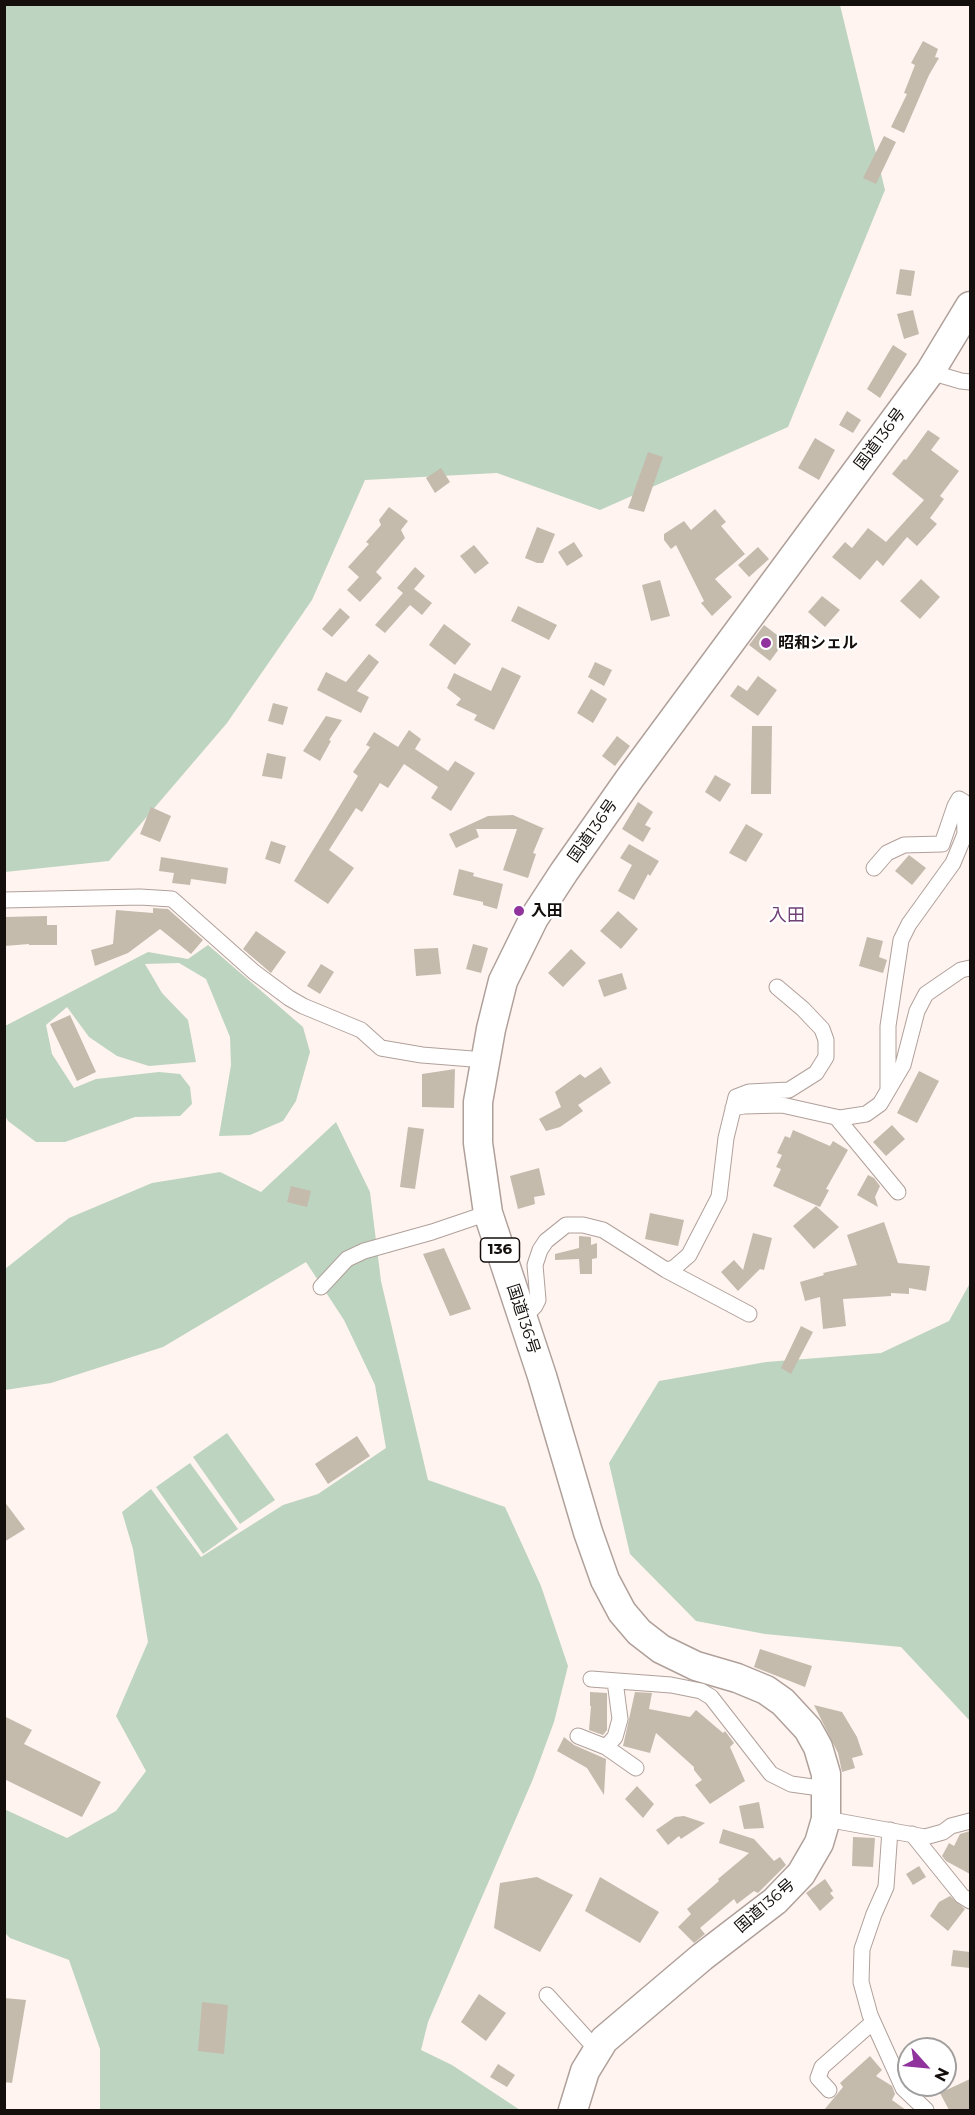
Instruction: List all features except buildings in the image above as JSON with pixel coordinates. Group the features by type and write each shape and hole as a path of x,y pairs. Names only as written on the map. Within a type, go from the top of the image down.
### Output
{"highway":[{"name":"国道136号","path":"573,2110 585,2071 604,2040 625,2020 775,1901 801,1874 819,1843 826,1819 826,1774 818,1747 808,1728 783,1702 766,1690 737,1678 696,1666 661,1649 639,1632 622,1612 605,1580 488,1213 478,1143 478,1102 485,1060 503,981 534,918 630,778 930,372 970,306"}],"street":[{"path":"930,372 970,382"},
{"path":"874,868 887,853 904,845 942,844 955,806 959,800 964,802 964,834 953,863 909,924 901,940 888,1026 888,1090"},
{"path":"4,900 172,898 258,976 303,1006 361,1030 381,1048 422,1055 485,1060"},
{"path":"733,1108 782,1106 836,1117 866,1114 880,1104 903,1065 917,1011 926,994 961,970 970,968"},
{"path":"666,1270 674,1268 689,1255 719,1197 726,1138 736,1097 749,1092 789,1090 816,1073 826,1057 826,1040 822,1029 777,987"},
{"path":"836,1117 898,1192"},
{"path":"321,1287 347,1259 364,1251 488,1213"},
{"path":"523,1318 535,1306 537,1300 535,1264 540,1250 546,1240 566,1225 583,1225 603,1230 666,1270 749,1314"},
{"path":"591,1679 671,1685 700,1691 711,1697 771,1774 791,1784 827,1789"},
{"path":"606,1747 615,1737 620,1719 615,1681"},
{"path":"578,1736 606,1747 636,1768"},
{"path":"826,1819 925,1837 970,1821"},
{"path":"890,1830 886,1887 862,1949 861,1982 873,2022 903,2088 926,2110"},
{"path":"912,1834 962,1896 970,1901"},
{"path":"547,1995 597,2050"},
{"path":"829,2090 818,2078 822,2067 873,2022"}],"green space":[{"path":"4,5 840,5 885,190 788,427 600,510 497,473 365,480 312,600 227,723 109,861 5,872"},
{"path":"208,945 303,1027 310,1052 296,1101 283,1121 250,1135 219,1136 231,1065 230,1037 206,979 179,963 145,964 162,993 188,1020 196,1062 149,1066 117,1056 89,1037 67,1007 46,1025 52,1054 74,1088 96,1079 159,1072 180,1074 190,1087 192,1104 180,1116 135,1117 65,1142 36,1142 8,1121 4,1114 5,1026 148,952 188,959"},
{"path":"336,1122 370,1192 381,1281 428,1480 505,1507 541,1586 568,1666 554,1722 533,1779 428,2022 421,2050 452,2065 520,2110 100,2110 100,2049 69,1960 10,1938 5,1933 4,1809 67,1838 116,1811 146,1771 116,1716 148,1642 133,1549 122,1512 151,1489 201,1557 283,1505 318,1494 386,1448 375,1385 344,1320 306,1262 163,1347 51,1383 5,1390 5,1269 69,1218 152,1183 220,1172 261,1192"},
{"path":"970,1283 970,1721 901,1647 765,1634 696,1621 630,1554 609,1463 659,1381 766,1362 881,1353 949,1321"},
{"path":"227,1433 275,1500 240,1524 193,1457"},
{"path":"190,1463 238,1529 203,1554 156,1487"}],"place":[{"name":"昭和シェル","path":"766,643"},
{"name":"入田","path":"519,911"}],"district":[{"name":"入田","path":"787,916"}]}
